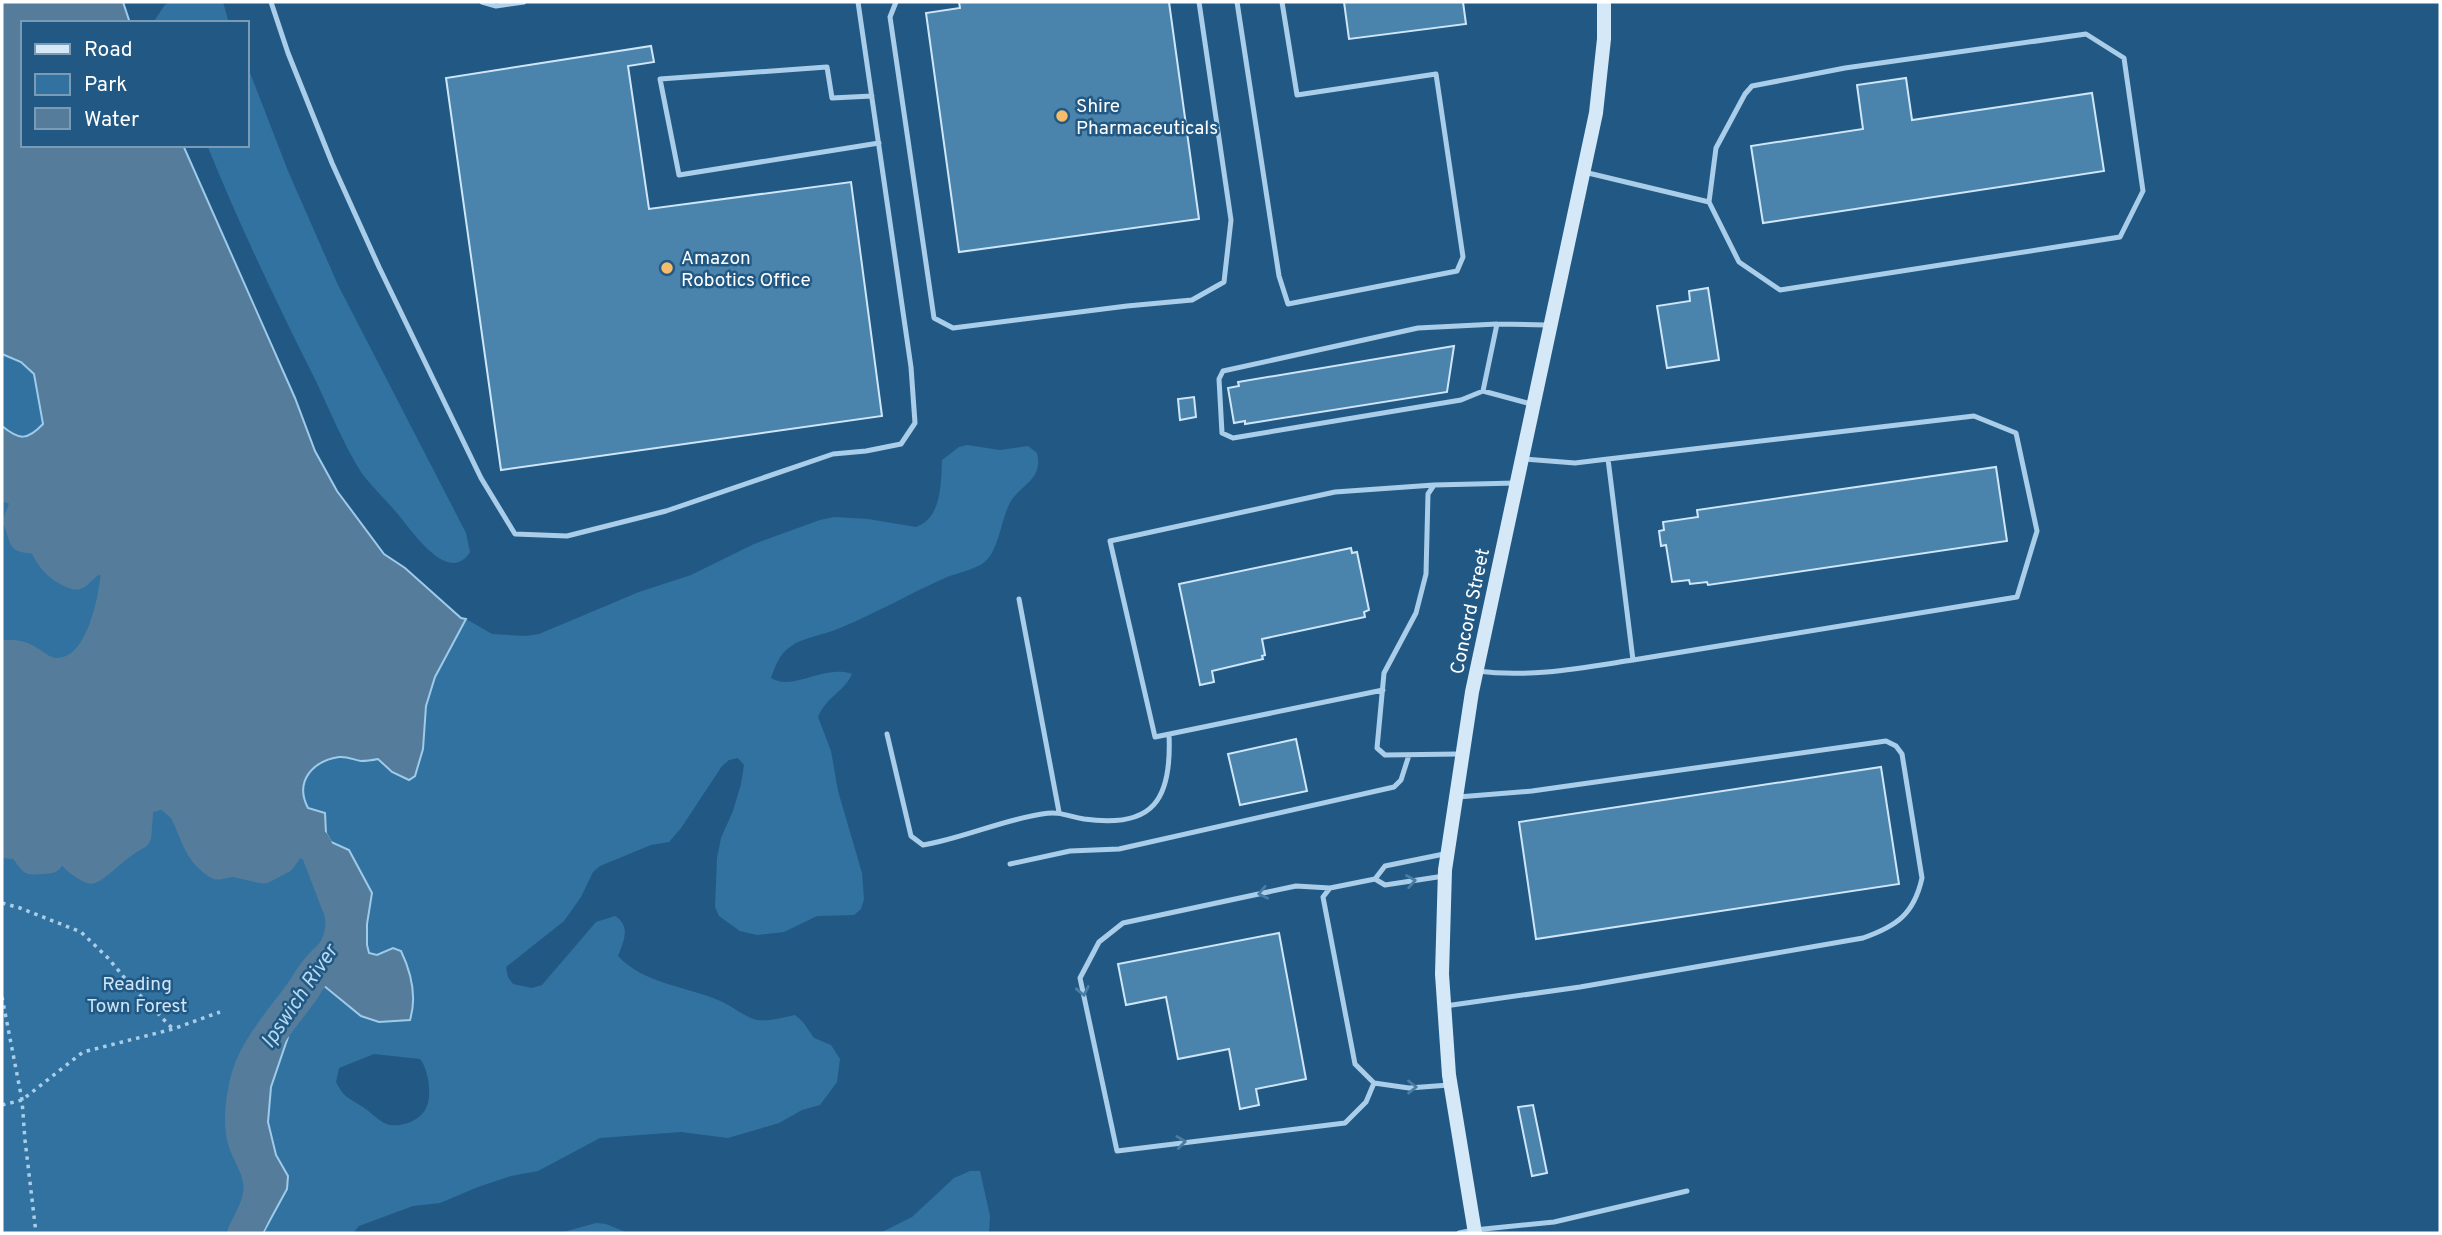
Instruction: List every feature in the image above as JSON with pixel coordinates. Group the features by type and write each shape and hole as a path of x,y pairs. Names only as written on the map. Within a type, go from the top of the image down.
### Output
{"street":[{"name":"Concord Street","path":"1474,1231 1450,1085 1444,1006 1442,974 1447,853 1476,671 1584,172 1601,75 1604,2"}],"lane":[{"path":"271,2 288,53 332,163 481,478 515,534 568,536 666,510 833,454 901,444 915,423 912,378 858,2"},
{"path":"482,2 496,6 524,2"},
{"path":"895,2 890,17 934,318 953,328 1192,300 1224,282 1231,220 1199,2"},
{"path":"1237,2 1279,276 1288,304 1457,271 1463,257 1436,74 1297,95 1282,2"},
{"path":"1584,172 1709,202 1739,262 1780,290 2120,237 2143,191 2124,58 2085,34 1845,68 1752,86 1716,148 1709,202"},
{"path":"872,96 832,98 827,67 660,79 680,175 878,143"},
{"path":"1533,404 1483,391 1461,400 1233,438 1222,433 1219,379 1223,371 1419,328 1497,324 1550,325"},
{"path":"1483,391 1497,324"},
{"path":"1476,671 1502,674 1562,672 2017,597 2037,531 2016,433 1974,416 1574,463 1521,459"},
{"path":"1608,459 1633,660"},
{"path":"1383,690 1154,737 1110,541 1335,492 1516,483"},
{"path":"1434,485 1428,494 1426,575 1416,613 1384,673 1377,748 1385,755 1461,754"},
{"path":"1019,599 1059,811"},
{"path":"887,734 911,836 923,845 1059,811 1081,818 1123,820 1141,814 1156,805 1169,774 1169,734"},
{"path":"1444,1006 1580,987 1863,938 1896,924 1913,904 1922,878 1902,754 1896,746 1886,741 1532,791 1454,797"},
{"path":"1010,864 1070,851 1119,849 1395,787 1402,780 1409,755"},
{"path":"1374,1083 1366,1102 1345,1123 1117,1151 1080,978 1098,942 1123,923 1296,886 1330,888 1375,879 1385,866 1447,853"},
{"path":"1375,879 1385,885 1445,875"},
{"path":"1330,888 1323,897 1355,1064 1374,1083 1409,1088 1450,1085"},
{"path":"1459,1233 1554,1222 1686,1191"}],"path":[{"path":"2,903 81,932 173,1029"},
{"path":"2,997 23,1100 36,1233"},
{"path":"2,1104 23,1100 83,1052 173,1029 220,1012"}],"green space":[{"path":"169,2 223,2 228,21 154,21"},
{"path":"248,68 288,171 338,285 466,533 470,552 461,561 451,563 430,551 361,472 337,428 232,205 208,147 248,147"},
{"path":"5,353 34,374 43,424 27,435 18,436 2,426 2,354"},
{"path":"967,445 1000,450 1028,446 1037,453 1037,470 1011,501 988,559 978,566 947,577 853,622 795,644 780,657 771,678 789,682 831,672 852,674 818,717 831,751 838,791 862,873 864,899 861,909 854,915 817,916 784,932 757,935 740,931 719,916 715,907 717,858 721,838 741,784 744,765 738,758 729,760 722,766 669,842 651,845 600,866 593,872 581,897 564,921 506,967 513,984 532,988 542,985 596,922 615,916 625,929 618,956 640,973 718,1000 757,1020 795,1015 814,1038 831,1045 840,1059 837,1082 820,1105 802,1110 779,1123 728,1138 681,1132 600,1138 538,1171 511,1176 440,1203 413,1206 359,1226 353,1233 263,1233 287,1189 288,1176 276,1155 268,1122 271,1087 288,1037 289,1026 302,1013 315,988 322,985 361,1016 413,1009 410,976 400,956 393,948 377,955 370,953 367,945 372,893 349,850 331,842 302,797 303,785 318,763 342,756 360,761 378,759 392,772 409,780 415,776 423,749 426,706 435,677 466,619 492,634 539,634 639,592 691,575 754,544 820,520 834,517 868,519 916,527 931,516 935,508 940,489 942,460 959,447","holes":["374,1054 420,1059 427,1075 428,1101 425,1111 406,1124 390,1125 383,1122 347,1097 336,1082 339,1068"]},
{"path":"2,485 20,489 30,495 20,521 42,538 51,557 76,573 89,561 103,557 118,566 114,599 103,636 94,653 83,665 69,673 52,674 24,658 2,657"},
{"name":"Reading Town Forest","path":"165,792 184,808 201,846 217,863 233,860 246,863 280,858 293,840 315,845 343,920 334,951 314,973 303,991 244,1139 258,1176 255,1206 244,1233 2,1233 2,809 8,842 22,843 33,858 57,839 68,839 76,856 91,867 135,834 137,805 145,797"},
{"path":"970,1171 980,1171 990,1216 989,1233 880,1233 912,1217 954,1178"},
{"path":"596,1223 628,1233 560,1233"}],"water":[{"path":"2,2 123,2 129,21 21,21 21,147 184,147 295,398 315,451 337,491 384,554 405,568 461,618 466,619 435,677 426,706 423,749 415,776 409,780 392,772 378,759 361,761 342,757 321,763 308,774 305,781 304,798 308,808 325,813 326,833 331,842 349,850 372,893 367,924 369,953 377,955 393,948 401,951 408,967 413,1002 410,1020 379,1022 361,1016 323,985 314,988 302,1013 289,1026 288,1037 271,1087 268,1122 276,1155 288,1176 287,1189 263,1233 244,1233 257,1206 260,1190 259,1173 244,1139 241,1118 243,1102 254,1061 272,1030 314,973 334,951 343,920 315,845 294,840 280,858 263,867 233,860 218,863 202,846 184,808 165,792 145,797 137,804 135,834 91,867 76,856 68,839 57,839 48,857 33,858 22,843 8,842 2,809 2,657 24,659 51,674 68,673 82,665 103,636 114,598 118,566 103,557 89,561 76,573 59,564 42,538 25,536 20,521 29,495 20,489 2,485 2,426 23,437 43,424 34,374 21,362 2,354"}],"building":[{"name":"Shire Pharmaceuticals","path":"959,2 1169,2 1199,219 959,252 926,13 960,8"},
{"path":"1344,2 1463,2 1466,24 1349,39"},
{"name":"Amazon Robotics Office","path":"651,46 654,62 628,66 649,209 851,182 882,416 501,470 446,78"},
{"path":"1906,78 1912,120 2092,93 2104,171 1763,223 1751,146 1863,129 1857,85"},
{"path":"1708,288 1719,360 1667,368 1657,306 1690,301 1689,291"},
{"path":"1454,346 1447,392 1245,424 1245,421 1234,423 1228,388 1239,386 1238,382"},
{"path":"1194,397 1196,417 1180,420 1178,399"},
{"path":"1996,467 2007,541 1708,585 1707,582 1690,584 1689,580 1672,582 1666,545 1661,546 1659,531 1664,530 1663,522 1698,517 1697,510"},
{"path":"1351,548 1352,553 1357,552 1369,610 1364,612 1365,617 1262,639 1265,655 1262,656 1263,659 1212,671 1214,682 1200,685 1179,584"},
{"path":"1296,739 1307,791 1240,805 1228,754"},
{"path":"1881,767 1899,884 1536,939 1519,822"},
{"path":"1279,933 1306,1079 1256,1089 1259,1105 1240,1109 1229,1049 1178,1059 1166,997 1126,1005 1118,964"},
{"path":"1533,1105 1547,1173 1532,1176 1518,1107"}],"waterway":[{"name":"Ipswich River","path":"2,485 20,489 30,495 20,521 25,536 42,538 59,564 76,573 89,561 103,557 118,566 114,598 103,636 82,665 68,673 51,674 24,659 2,657"},
{"name":"Ipswich River","path":"2,809 8,842 22,843 33,858 48,857 57,839 68,839 76,856 91,867 135,834 137,805 145,797 165,792 184,808 202,846 218,863 233,860 263,867 280,858 293,840 315,845 340,910 341,931 334,951 265,1042 248,1078 243,1100 243,1134 257,1170 260,1194 244,1233"}],"place":[{"name":"Shire Pharmaceuticals","path":"1062,116"},
{"name":"Amazon Robotics Office","path":"667,268"}]}
